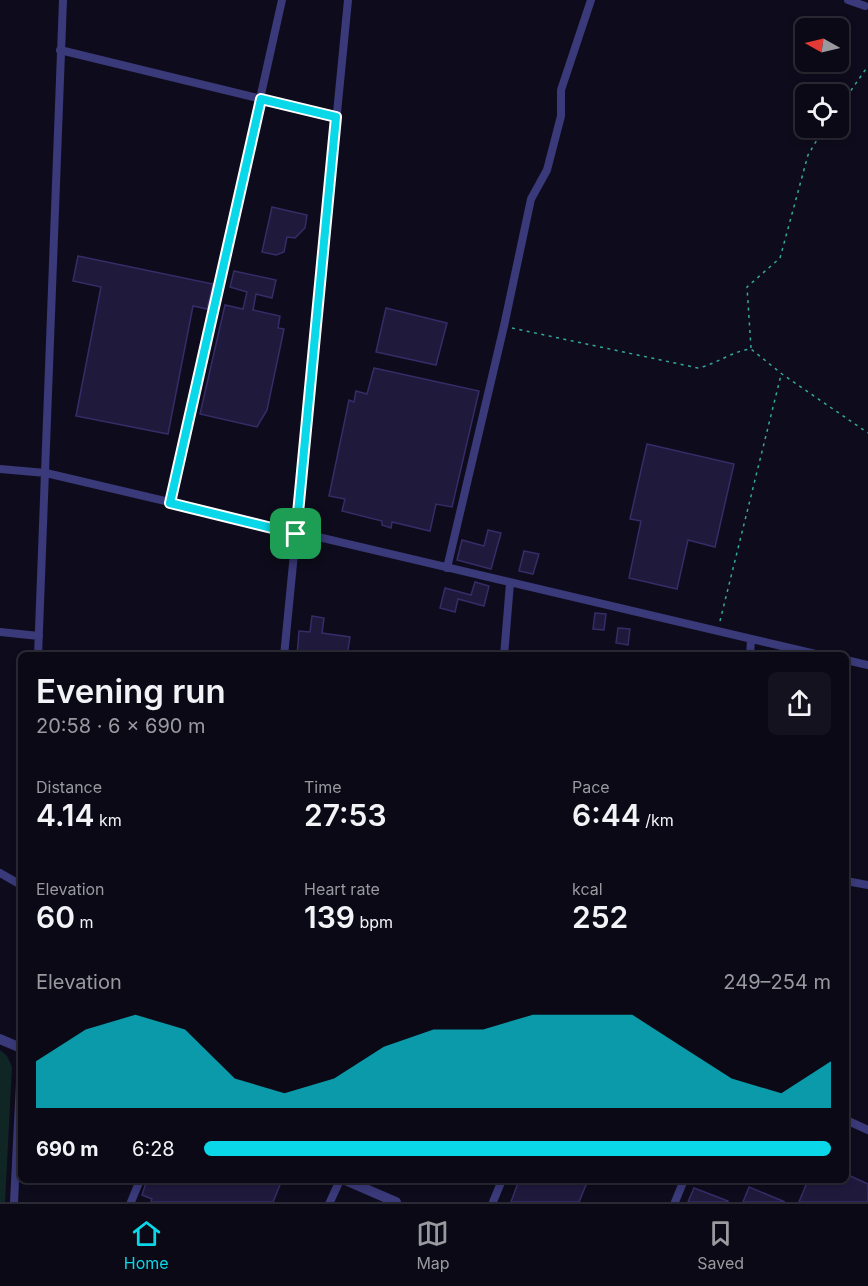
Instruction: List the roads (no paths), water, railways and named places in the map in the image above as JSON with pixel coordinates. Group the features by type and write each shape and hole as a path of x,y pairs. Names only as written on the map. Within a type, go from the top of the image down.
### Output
{"street":[{"path":"38,652 63,0"},
{"path":"170,503 282,0"},
{"path":"284,652 348,0"},
{"path":"447,568 504,326 531,198 548,170 561,116 559,109 561,90 591,0"},
{"path":"848,0 865,6"},
{"path":"60,50 336,117"},
{"path":"0,469 46,473 296,534 807,652"},
{"path":"504,652 510,583"},
{"path":"0,632 39,636"},
{"path":"750,652 751,639"},
{"path":"849,661 868,665"},
{"path":"0,873 18,883"},
{"path":"849,882 868,885"},
{"path":"0,1039 18,1047"},
{"path":"849,1121 868,1130"},
{"path":"14,1202 18,1123"},
{"path":"131,1202 139,1183"},
{"path":"330,1202 339,1183"},
{"path":"352,1183 396,1202"},
{"path":"493,1202 501,1183"},
{"path":"675,1202 683,1183"}]}
